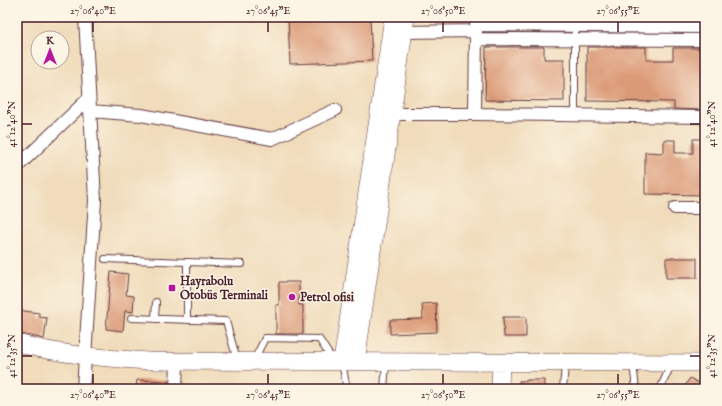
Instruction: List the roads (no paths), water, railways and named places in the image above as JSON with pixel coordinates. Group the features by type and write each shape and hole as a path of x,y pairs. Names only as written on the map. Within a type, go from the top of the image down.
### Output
{"main road":[{"path":"344,362 393,17"},
{"path":"344,362 392,114 405,24"},
{"path":"17,343 41,350 86,357 148,361 705,363"},
{"path":"500,389 501,363"}],"street":[{"path":"83,389 95,200 85,17"},
{"path":"476,28 575,21 705,27"},
{"path":"405,24 476,28 575,39 705,40"},
{"path":"475,114 476,28"},
{"path":"17,167 89,98"},
{"path":"90,111 141,115 272,139 335,110"},
{"path":"392,114 705,117"},
{"path":"676,208 705,208"},
{"path":"176,389 177,361"}],"lane":[{"path":"575,21 575,115"},
{"path":"105,259 242,264"},
{"path":"187,262 187,320"},
{"path":"154,319 156,302"},
{"path":"131,318 226,321 246,362 265,338 319,339 344,362 347,389"},
{"path":"384,389 387,362"},
{"path":"563,389 565,363"},
{"path":"633,363 636,389"},
{"path":"660,389 671,363"}],"place":[{"name":"Hayrabolu Otobüs Terminali","path":"172,288"},
{"name":"Petrol ofisi","path":"292,297"}]}
